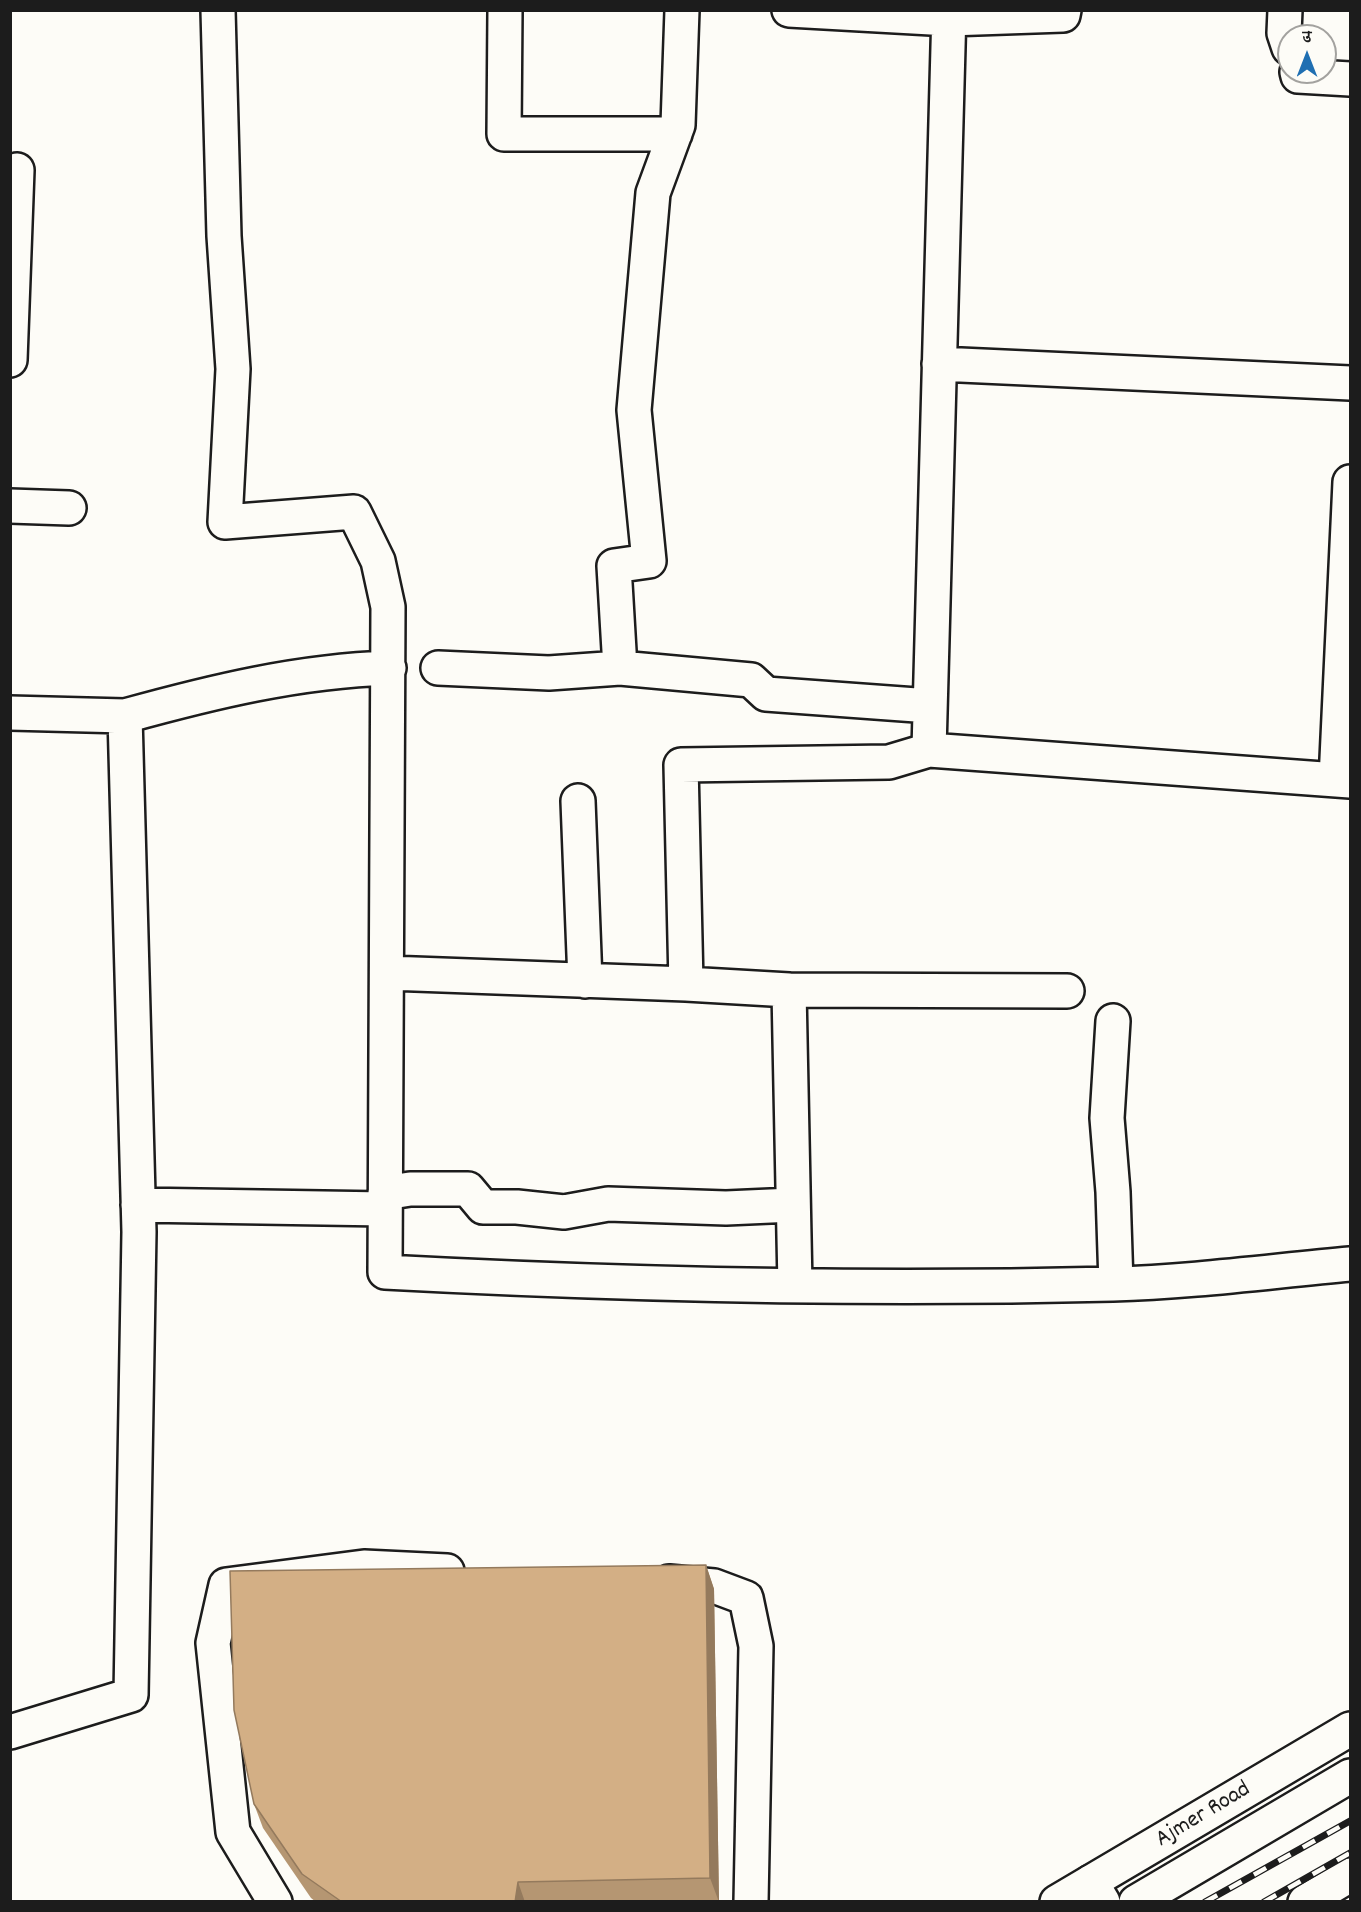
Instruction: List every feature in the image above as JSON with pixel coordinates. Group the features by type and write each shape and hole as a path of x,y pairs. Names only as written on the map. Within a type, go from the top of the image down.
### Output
{"main road":[{"path":"218,10 224,236 233,369 225,522 354,512 378,561 388,607 385,1272 567,1282 795,1286 1116,1284 1350,1264"},
{"path":"505,10 504,134 675,134"},
{"path":"620,668 614,566 649,561 634,410 653,193 678,125 682,10"},
{"path":"802,11 1064,15 1064,10"},
{"path":"929,750 949,15"},
{"path":"10,360 18,170"},
{"path":"939,364 1350,383"},
{"path":"686,984 681,765 889,762 929,750 1343,781 1350,482"},
{"path":"10,506 69,508"},
{"path":"10,712 125,716 214,692 304,675 350,669 389,668"},
{"path":"438,668 549,673 620,668 751,680 766,694 930,706"},
{"path":"10,1732 54,1716 131,1695 138,1205 125,716"},
{"path":"578,801 585,981"},
{"path":"388,973 789,990 1067,991"},
{"path":"789,990 795,1286"},
{"path":"1113,1021 1107,1118 1113,1192 1116,1284"},
{"path":"138,1205 386,1201 410,1189 468,1189 483,1207 517,1207 564,1212 608,1204 726,1208 793,1205"},
{"path":"275,1902 233,1832 213,1643 226,1585 364,1567 480,1572"},
{"path":"643,1580 714,1586 746,1598 756,1646 751,1902"},
{"name":"Ajmer Road","path":"1057,1902 1097,1892 1350,1729"},
{"path":"1136,1902 1350,1776"},
{"path":"1305,1902 1350,1875"}],"building":[{"path":"706,1565 710,1878 518,1882 515,1902 342,1902 302,1874 254,1804 234,1710 230,1571"}],"railway":[{"path":"1205,1902 1350,1821"},
{"path":"1264,1902 1350,1853"}]}
